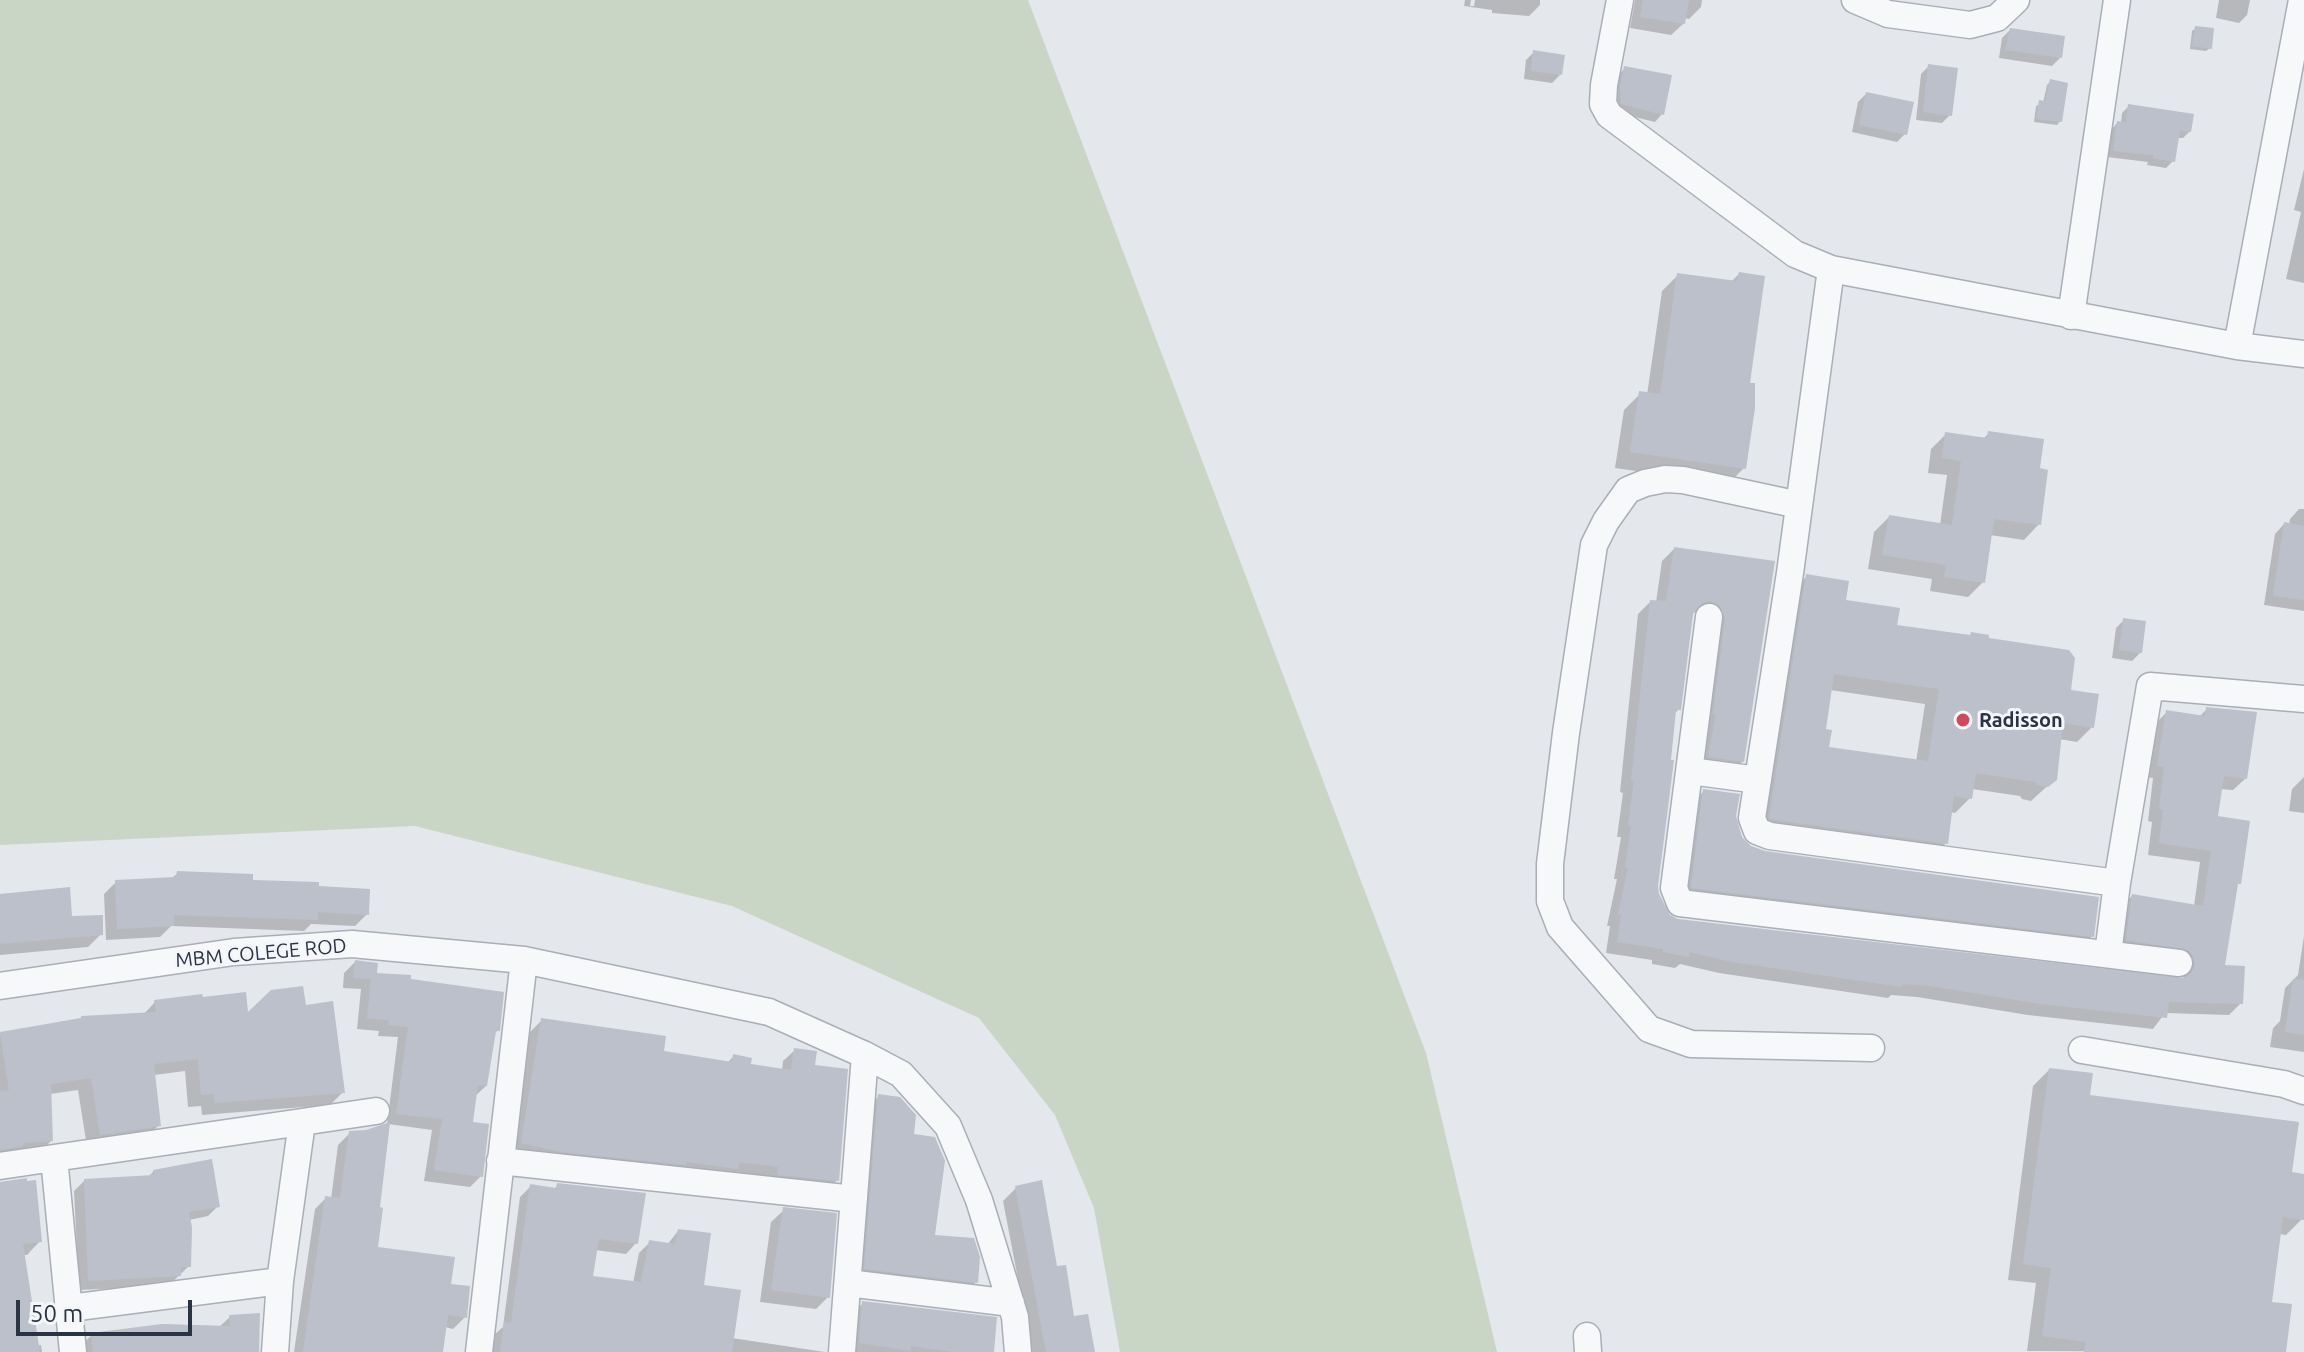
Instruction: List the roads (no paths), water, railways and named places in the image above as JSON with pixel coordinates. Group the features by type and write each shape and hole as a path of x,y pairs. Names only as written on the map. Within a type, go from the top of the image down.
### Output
{"street":[{"path":"1620,0 1604,85 1603,104 1609,115 1795,254 1831,269 2237,346 2304,354"},
{"path":"1855,0 1888,14 1970,25 1997,18 2016,0"},
{"path":"2071,316 2117,0"},
{"path":"2237,346 2297,65 2302,0"},
{"path":"1831,269 1752,818 1757,831 2117,883"},
{"path":"1799,505 1683,480 1665,479 1628,490 1606,521 1594,545 1566,733 1550,864 1550,901 1568,938 1649,1029 1691,1044 1871,1048"},
{"path":"1709,617 1674,888 1675,897 1680,903 2179,963"},
{"path":"2108,954 2150,686 2304,699"},
{"path":"1690,771 1758,780"},
{"name":"MBM COLEGE ROD","path":"0,986 234,952 352,944 524,960 769,1012 901,1074 948,1126 979,1200 1011,1303 1018,1352"},
{"path":"479,1352 524,960"},
{"path":"2082,1050 2284,1084 2304,1091"},
{"path":"842,1352 865,1055"},
{"path":"0,1166 376,1111"},
{"path":"275,1352 280,1281 302,1122"},
{"path":"54,1158 73,1352"},
{"path":"500,1161 854,1199"},
{"path":"70,1308 280,1281"},
{"path":"848,1283 1011,1303"}],"place":[{"name":"Radisson","path":"1963,720"}]}
